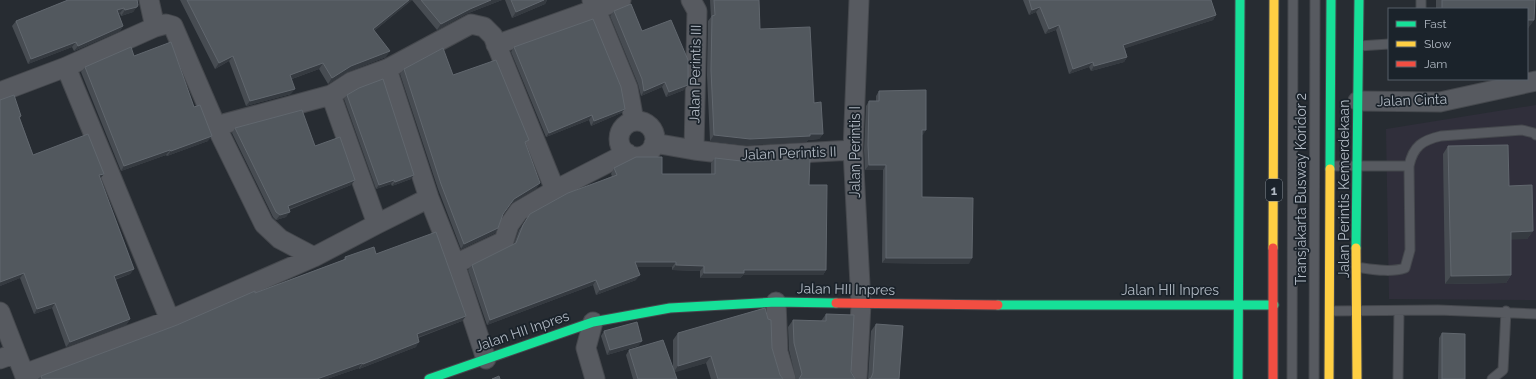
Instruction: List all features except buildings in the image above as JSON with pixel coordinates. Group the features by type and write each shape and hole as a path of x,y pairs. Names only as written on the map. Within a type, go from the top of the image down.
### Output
{"main road":[{"path":"1238,379 1240,0"},
{"name":"1","path":"1273,379 1274,0"},
{"name":"Jalan Perintis Kemerdekaan","path":"1329,379 1331,0"},
{"name":"Jalan Perintis Kemerdekaan","path":"1357,379 1356,267 1359,0"},
{"name":"Jalan HII Inpres","path":"429,379 593,322 670,308 776,302 861,304 1274,305"}],"street":[{"path":"149,0 155,27"},
{"path":"496,45 594,4 620,0"},
{"name":"Jalan Perintis III","path":"691,0 697,11 694,150"},
{"name":"Jalan Perintis I","path":"857,379 861,304 853,150 859,0"},
{"path":"594,4 628,88 634,121"},
{"path":"0,92 66,67 155,27 166,24 173,26 216,126 264,224 280,239 314,258"},
{"path":"216,126 331,95 351,82 387,69 471,24 484,27 493,36 555,190"},
{"path":"66,67 170,320"},
{"path":"387,69 429,198 455,264 486,359"},
{"name":"Jalan Cinta","path":"1358,101 1440,102 1536,81"},
{"path":"331,95 376,224"},
{"path":"634,121 641,121 647,124 654,136 654,143 646,154 640,157 627,153 622,148 619,135 628,124 634,121"},
{"name":"Jalan Perintis II","path":"654,143 694,150 746,156 853,150"},
{"path":"455,264 504,241 509,225 519,211 555,190 627,153"},
{"path":"0,312 8,356 25,377 170,320 314,258 376,224 429,198"},
{"path":"776,302 778,352 786,379"},
{"path":"593,322 586,348 595,379"}],"lane":[{"name":"Transjakarta Busway Koridor 2","path":"1292,379 1293,0"},
{"name":"Transjakarta Busway Koridor 2","path":"1314,379 1315,0"},
{"path":"1359,46 1388,44"},
{"path":"1356,267 1389,270 1405,268 1410,250 1409,166 1414,150 1420,143 1429,138 1442,136 1522,130 1534,133 1536,135"},
{"path":"1329,166 1409,166"},
{"path":"1329,311 1506,311 1536,314"},
{"path":"1398,379 1399,311"},
{"path":"1492,379 1503,370 1506,311"}],"shaded area":[{"path":"1536,105 1536,300 1389,299 1386,129"}],"traffic: fast":[{"path":"1238,379 1240,0"},
{"path":"1330,169 1331,0"},
{"path":"1356,248 1359,0"},
{"path":"429,379 593,322 670,308 776,302 836,303"},
{"path":"998,305 1274,305"}],"traffic: slow":[{"path":"1273,248 1274,0"},
{"path":"1329,379 1330,169"},
{"path":"1356,248 1357,379"}],"traffic: jam":[{"path":"1273,248 1273,379"},
{"path":"836,303 998,305"}]}
